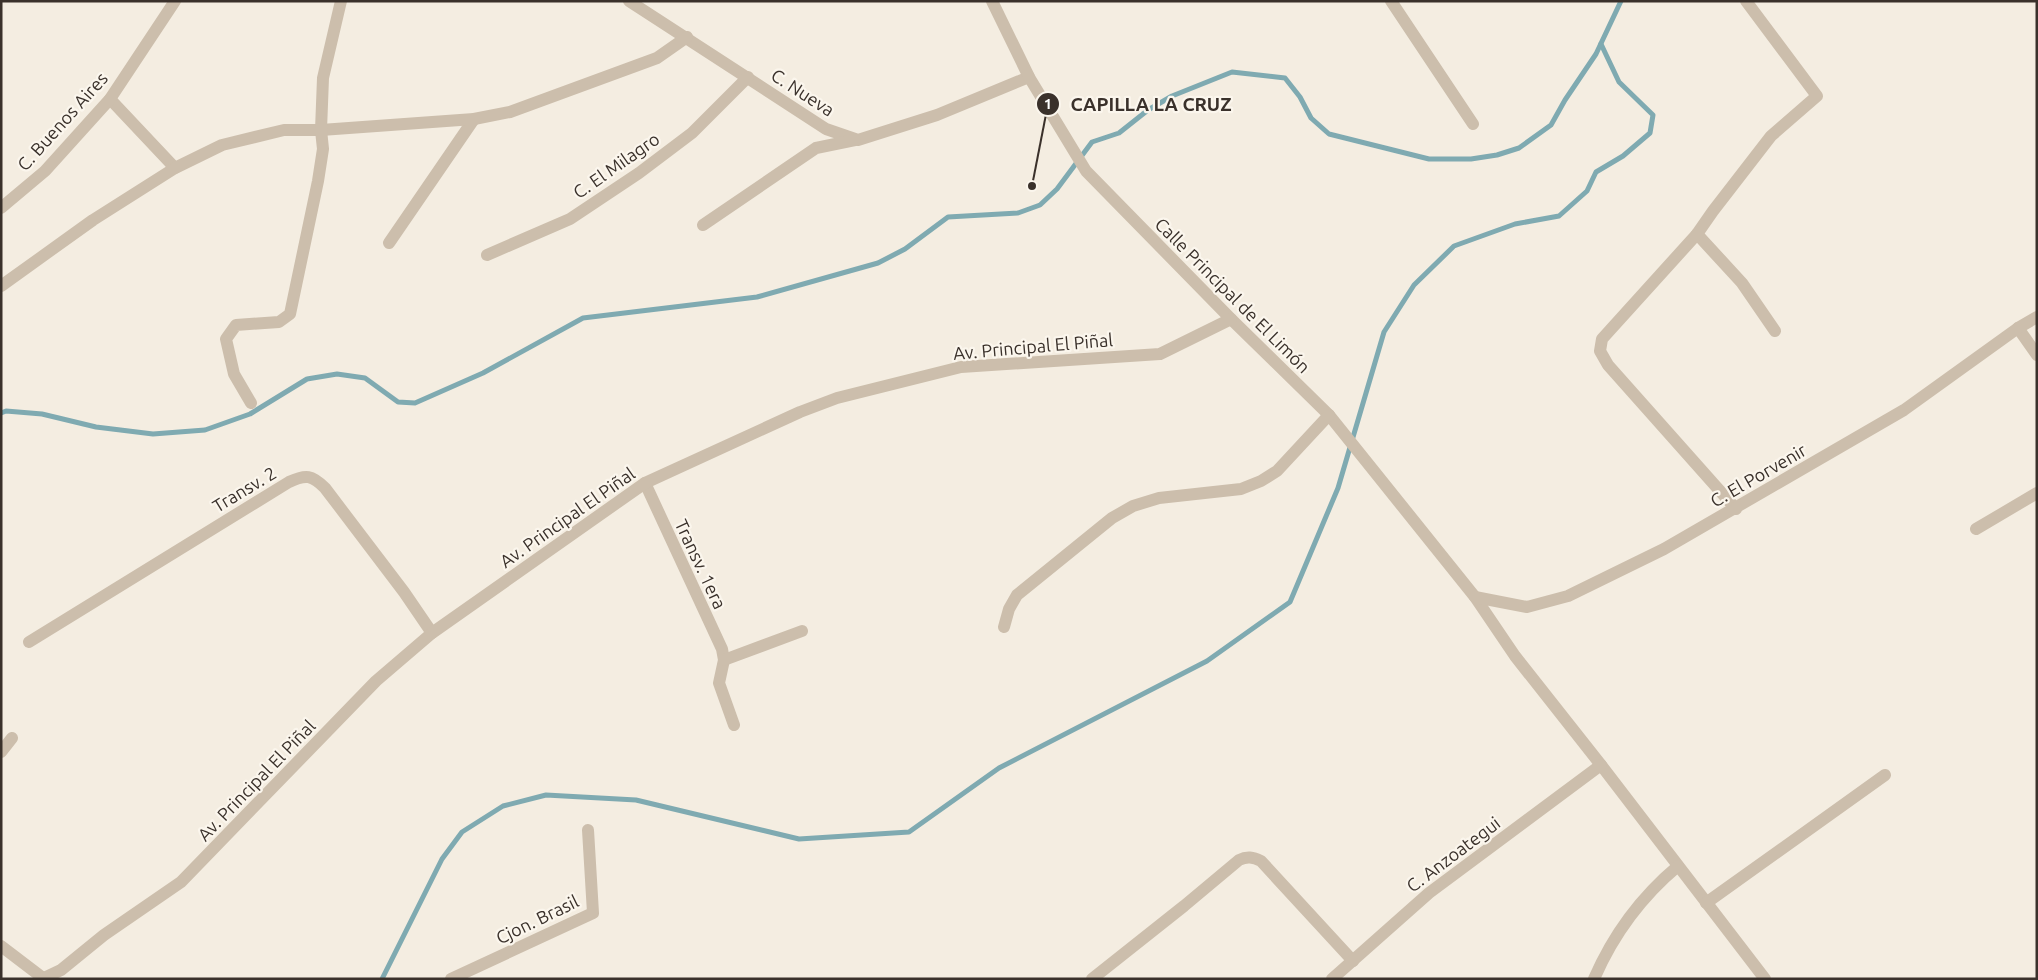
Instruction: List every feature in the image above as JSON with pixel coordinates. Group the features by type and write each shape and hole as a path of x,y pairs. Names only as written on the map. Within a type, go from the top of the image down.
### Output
{"street":[{"name":"C. Buenos Aires","path":"1,208 45,172 110,99 175,1"},
{"path":"251,403 234,374 226,339 236,325 279,322 290,314 318,181 323,150 321,130 323,78 341,1"},
{"name":"C. Nueva","path":"629,1 826,129 858,140"},
{"name":"Calle Principal de El Limón","path":"992,1 1029,77 1086,170 1230,320 1329,415 1475,597 1515,656 1765,979"},
{"path":"1390,1 1473,124"},
{"path":"1736,509 1608,365 1600,351 1602,339 1697,234 1771,136 1817,96 1746,1"},
{"path":"1,286 93,220 175,168 222,145 251,136 284,130 321,130 474,118 510,112 657,58 687,37"},
{"name":"C. El Milagro","path":"487,255 570,218 639,173 692,133 748,77"},
{"path":"703,225 816,148 858,140 937,115 1029,77"},
{"path":"110,99 175,168"},
{"path":"389,243 474,118"},
{"path":"1697,234 1742,283 1775,330"},
{"name":"C. El Porvenir","path":"1475,597 1527,607 1568,596 1664,549 1904,410 2018,328 2037,317"},
{"name":"Av. Principal El Piñal","path":"43,978 64,974 104,935 180,882 376,682 432,633 645,484 800,412 836,398 961,367 1160,354 1230,320"},
{"path":"2018,328 2037,355"},
{"path":"1004,627 1009,609 1017,595 1112,518 1132,506 1159,498 1241,489 1261,482 1277,471 1329,415"},
{"name":"Transv. 2","path":"29,642 301,476 316,479 325,488 404,592 432,633"},
{"name":"Transv. 1era","path":"645,484 722,649 724,660"},
{"path":"1976,529 2037,493"},
{"path":"734,725 719,683 724,660 802,631"},
{"path":"1,752 12,738"},
{"name":"C. Anzoategui","path":"1332,979 1429,893 1601,765"},
{"path":"1706,902 1885,775"},
{"name":"Cjon. Brasil","path":"451,979 593,913 588,830"},
{"path":"1092,979 1239,860 1247,857 1261,861 1353,961"},
{"path":"1594,979 1611,946 1635,910 1661,881 1678,866"},
{"path":"1,946 43,978"}],"waterway":[{"path":"1,413 6,411 42,414 96,427 153,434 205,430 250,414 307,379 337,374 365,378 398,402 415,403 483,373 583,318 757,297 878,263 905,249 948,217 1018,213 1040,205 1057,189 1092,142 1119,133 1148,110 1172,96 1232,72 1285,78 1300,97 1311,118 1329,134 1429,159 1471,159 1497,155 1519,148 1551,125 1565,100 1596,54 1621,1"},
{"path":"382,979 442,859 462,832 503,806 546,795 636,800 799,839 909,832 999,768 1207,661 1290,602 1338,488 1384,332 1414,285 1454,246 1515,224 1559,216 1587,191 1596,172 1623,156 1650,133 1653,115 1619,82 1601,44"}],"place":[{"name":"CAPILLA LA CRUZ","path":"1032,186"}]}
